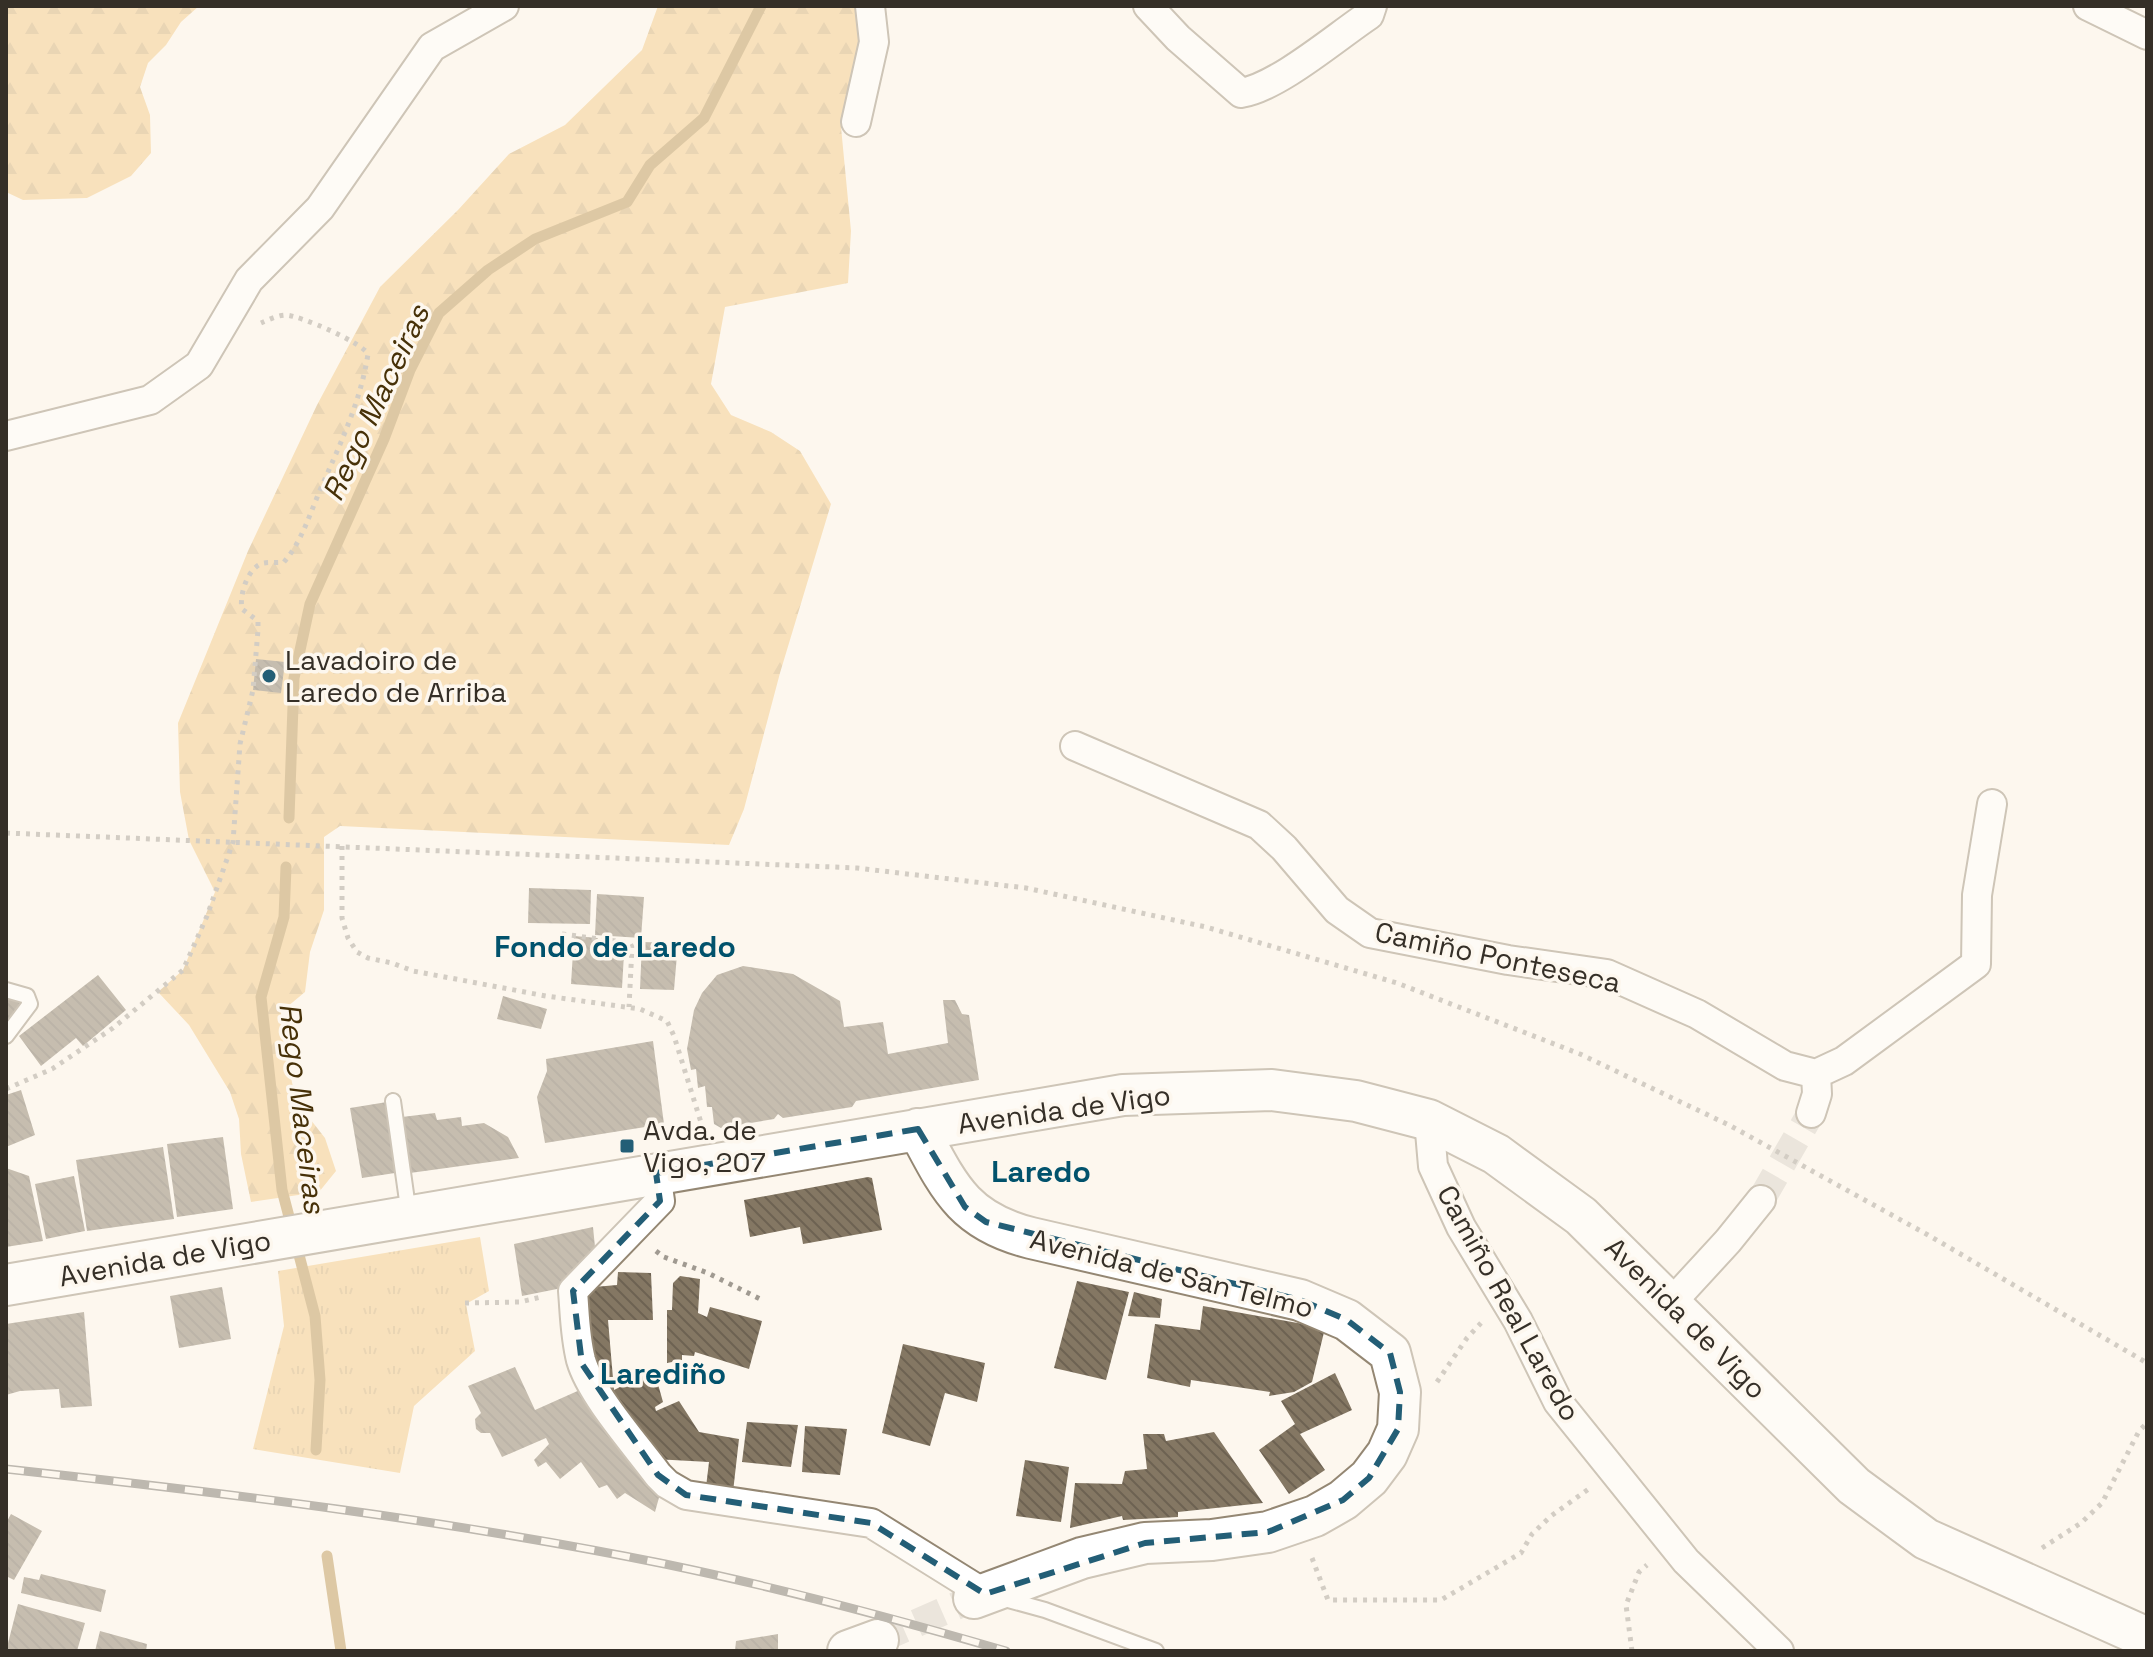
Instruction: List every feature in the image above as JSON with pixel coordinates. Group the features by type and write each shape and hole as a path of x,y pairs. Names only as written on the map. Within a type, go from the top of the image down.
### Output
{"main road":[{"name":"Avenida de Vigo","path":"6,1285 1123,1095 1272,1090 1356,1101 1429,1120 1496,1154 1581,1216 1854,1486 1926,1539 2147,1638"},
{"name":"Avenida de San Telmo","path":"918,1129 941,1173 965,1207 997,1227 1031,1238 1300,1300 1347,1320 1390,1353 1400,1392 1398,1429 1387,1454 1369,1478 1343,1500 1315,1516 1268,1532 1212,1540 1145,1543 1082,1558 980,1596"}],"street":[{"path":"6,436 150,400 199,365 249,280 320,208 432,47 504,6"},
{"path":"856,122 874,42 870,6"},
{"path":"1148,6 1178,38 1241,93 1255,90 1302,61 1369,15 1372,6"},
{"path":"2088,6 2147,35"},
{"name":"Camiño Ponteseca","path":"1075,746 1259,825 1284,848 1337,910 1370,933 1508,960 1607,974 1697,1014 1785,1066 1816,1074"},
{"path":"1811,1113 1817,1094 1816,1074 1844,1061 1976,964 1977,895 1992,804"},
{"name":"Camiño Real Laredo","path":"1429,1120 1433,1166 1461,1227 1518,1321 1558,1402 1686,1561 1779,1651"},
{"path":"656,1173 660,1201 573,1291 574,1327 582,1364 597,1392 667,1484 698,1498 871,1523 980,1596"},
{"path":"1671,1303 1761,1200"}],"lane":[{"path":"6,990 27,996 30,1004 6,1036"},
{"path":"393,1101 410,1216"},
{"path":"980,1596 1045,1610 1156,1651"}],"path":[{"path":"6,1089 52,1069 76,1053 113,1028 183,970 207,916 233,842 240,744 253,690 258,621 242,609 241,601 255,567 284,562 304,531 347,431 364,380 368,354 357,344 304,319 284,315"},
{"path":"6,833 857,868 1026,888 1206,927 1397,983 1580,1054 1729,1125 1928,1235 2147,1363"},
{"path":"342,846 341,905 344,928 357,952 368,958 413,971 546,996 640,1009 667,1021 702,1124 710,1165"},
{"path":"562,934 630,943 629,1007"},
{"path":"632,1230 664,1257 708,1273 760,1299"},
{"path":"465,1303 520,1302 573,1291"},
{"path":"1439,1379 1467,1338"},
{"path":"2017,1581 2043,1547 2081,1523 2102,1503 2139,1431 2147,1423"},
{"path":"1284,1527 1310,1552 1328,1600 1441,1600 1521,1553 1532,1534 1551,1516 1614,1472"},
{"path":"1632,1651 1626,1605 1639,1572 1674,1546"}],"highlighted area":[{"path":"918,1129 965,1207 986,1222 1300,1300 1347,1320 1390,1353 1400,1392 1398,1429 1369,1478 1343,1500 1268,1532 1145,1543 985,1594 871,1523 686,1495 658,1475 582,1364 573,1291 660,1201 656,1173"}],"green space":[{"path":"6,6 199,6 181,22 166,45 148,63 140,87 150,115 151,153 131,176 87,198 23,200 6,192"},
{"path":"658,6 855,6 861,45 841,127 851,231 848,283 725,307 711,384 731,415 771,432 800,451 831,504 780,673 744,809 729,845 340,826 324,837 324,910 310,952 305,992 281,1012 283,1040 296,1101 325,1138 336,1171 319,1192 251,1202 241,1154 239,1119 230,1092 189,1025 158,992 183,970 215,892 189,840 180,792 178,723 248,551 317,405 380,287 509,154 565,125 642,50"},
{"path":"480,1237 489,1291 466,1304 475,1351 414,1406 400,1473 253,1449 284,1326 278,1271"}],"building":[{"name":"Lavadoiro de Laredo de Arriba","path":"256,659 285,662 281,693 253,690"},
{"path":"529,888 591,890 590,924 528,923"},
{"path":"597,894 644,897 641,938 595,935"},
{"path":"574,936 598,938 597,952 624,954 622,988 571,984"},
{"path":"642,942 678,943 674,990 640,989"},
{"path":"743,966 793,974 840,1001 844,1027 883,1022 888,1054 948,1043 943,1000 955,1000 962,1014 969,1015 979,1080 856,1101 852,1107 783,1118 778,1114 774,1119 721,1128 714,1124 712,1107 707,1107 705,1086 698,1088 696,1069 691,1070 687,1049 694,1010 702,993 717,975"},
{"path":"98,975 126,1010 83,1046 76,1038 41,1066 19,1036"},
{"path":"6,994 23,999 6,1025"},
{"path":"503,996 547,1009 541,1029 497,1019"},
{"path":"653,1041 664,1124 545,1143 537,1097 547,1071 546,1059"},
{"path":"21,1090 35,1135 6,1147 6,1095"},
{"path":"387,1102 395,1173 362,1178 350,1108"},
{"path":"435,1113 437,1120 461,1117 462,1126 484,1123 508,1137 519,1158 410,1173 402,1117"},
{"path":"223,1137 233,1209 177,1217 167,1144"},
{"path":"163,1147 174,1219 87,1231 76,1160"},
{"path":"6,1168 29,1176 43,1241 6,1247"},
{"path":"74,1176 85,1231 46,1239 35,1184"},
{"path":"872,1178 882,1230 803,1244 800,1227 750,1237 744,1200"},
{"path":"593,1227 596,1257 567,1287 522,1296 514,1244"},
{"path":"618,1272 651,1273 653,1320 608,1320 614,1390 654,1370 663,1402 655,1407 656,1411 679,1401 699,1432 739,1439 733,1492 706,1487 709,1462 654,1459 589,1365 583,1288 617,1285"},
{"path":"680,1276 700,1279 698,1313 707,1317 710,1307 762,1321 749,1369 695,1352 694,1356 682,1355 682,1360 667,1363 667,1310 672,1310 673,1283"},
{"path":"1077,1281 1129,1292 1106,1380 1054,1368"},
{"path":"222,1287 231,1339 179,1348 170,1296"},
{"path":"1134,1292 1162,1299 1160,1318 1128,1316"},
{"path":"1203,1306 1325,1328 1312,1382 1294,1392 1269,1396 1270,1392 1191,1380 1190,1387 1147,1378 1155,1324 1200,1330"},
{"path":"84,1312 92,1406 61,1408 59,1389 6,1395 6,1324"},
{"path":"903,1344 985,1363 977,1402 945,1393 930,1446 882,1433"},
{"path":"515,1367 535,1410 582,1389 643,1479 660,1494 655,1512 625,1493 617,1499 607,1485 599,1488 581,1462 560,1479 546,1462 538,1467 534,1460 549,1444 546,1438 502,1457 490,1433 481,1433 476,1429 475,1419 481,1413 468,1386"},
{"path":"1335,1373 1352,1410 1300,1434 1325,1470 1289,1494 1259,1450 1295,1424 1281,1401"},
{"path":"747,1422 798,1425 791,1467 742,1462"},
{"path":"805,1426 847,1429 840,1475 802,1472"},
{"path":"1214,1432 1263,1503 1178,1512 1178,1517 1123,1520 1122,1516 1070,1528 1075,1483 1122,1484 1125,1471 1147,1469 1143,1434 1164,1434 1166,1441"},
{"path":"1025,1460 1069,1467 1061,1522 1016,1516"},
{"path":"11,1514 42,1531 14,1580 6,1576 6,1523"},
{"path":"41,1574 106,1590 101,1612 21,1593 24,1577 39,1580"},
{"path":"18,1604 85,1623 77,1651 6,1651"},
{"path":"100,1631 147,1644 146,1651 95,1651"},
{"path":"778,1634 778,1650 735,1651 736,1641"}],"waterway":[{"name":"Rego Maceiras","path":"289,818 294,678 310,604 384,439 410,370 439,313 488,270 535,239 627,202 650,165 704,118 761,6"},
{"name":"Rego Maceiras","path":"286,867 284,917 261,997 282,1190 315,1316 320,1380 316,1450"},
{"name":"Rego Maceiras","path":"327,1556 341,1651"}],"tunnel":[{"path":"1761,1200 1811,1113"},
{"path":"878,1640 974,1598"}],"railway":[{"path":"6,1469 337,1509 583,1548 794,1593 1006,1651"}],"place":[{"name":"Lavadoiro de Laredo de Arriba","path":"269,676"},
{"name":"Avda. de Vigo, 207","path":"627,1146"}],"district":[{"name":"Fondo de Laredo","path":"615,947"},
{"name":"Laredo","path":"1041,1172"},
{"name":"Larediño","path":"663,1374"}]}
